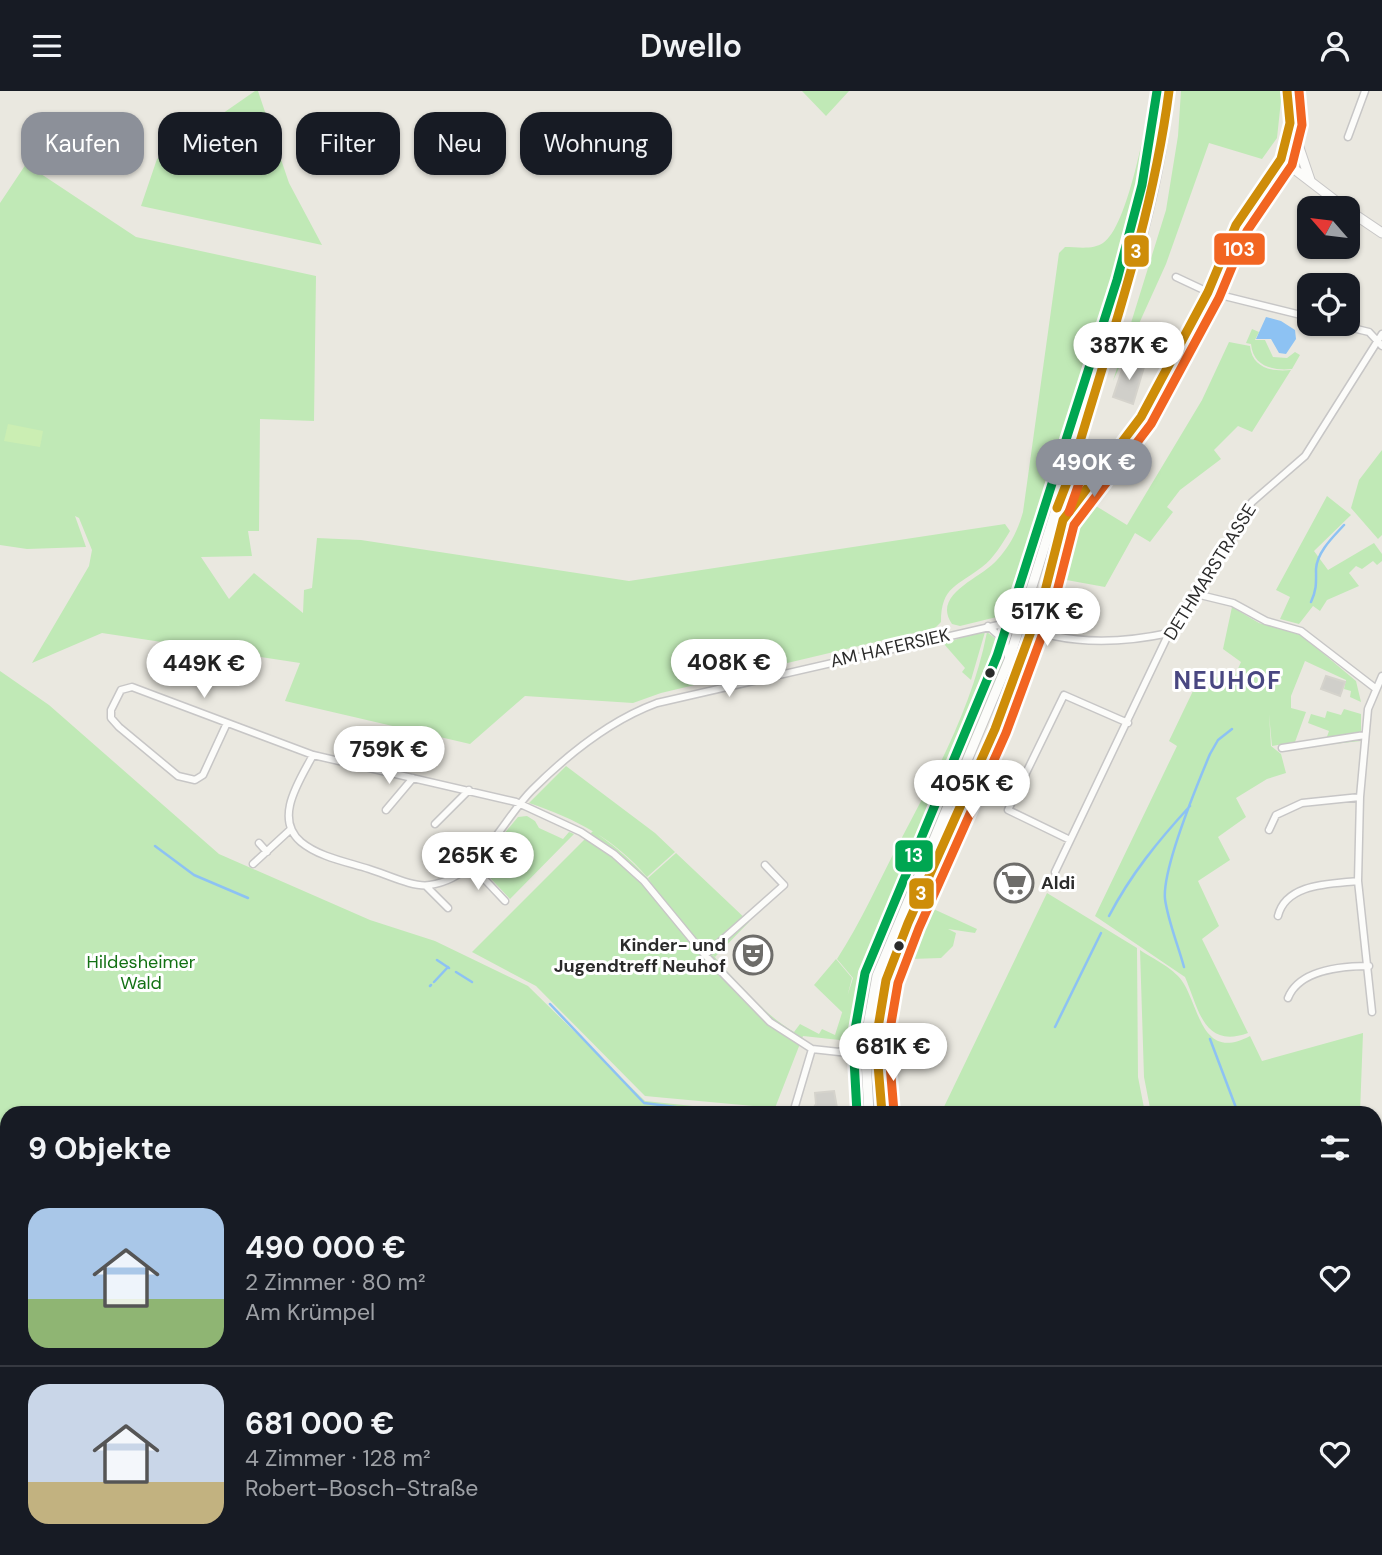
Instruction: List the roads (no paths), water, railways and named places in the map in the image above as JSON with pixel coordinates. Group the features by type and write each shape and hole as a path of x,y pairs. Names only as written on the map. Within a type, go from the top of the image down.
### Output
{"main road":[{"path":"881,1106 876,1056 879,1013 896,951 995,729 1032,629 1063,520 1071,472 1151,204 1161,156 1169,91"},
{"path":"1287,91 1290,123 1311,182"},
{"path":"1290,123 1281,159 1329,196"},
{"path":"1360,218 1382,233"},
{"path":"868,1106 864,1056 866,1025 886,949 957,790 1009,660 1064,484 1071,472"}],"street":[{"path":"1348,137 1365,91"},
{"path":"1063,520 1141,417 1208,292 1236,225 1281,159"},
{"path":"1176,277 1208,292 1297,314"},
{"path":"1360,330 1369,332 1380,344"},
{"name":"DETHMARSTRASSE","path":"1055,871 1169,633 1252,502 1305,456 1380,344 1382,334"},
{"path":"1075,458 1104,464"},
{"path":"1196,594 1233,603 1266,621 1301,631 1375,688"},
{"name":"AM HAFERSIEK","path":"471,865 530,792 569,756 638,710 678,697 1007,622 1053,636 1094,640 1135,639 1169,633"},
{"path":"988,626 1005,641 1009,660"},
{"path":"1372,1012 1358,881 1360,797 1364,735 1375,688 1382,675"},
{"path":"226,723 203,775 186,780 177,776 119,727 111,718 111,710 121,690 126,687 157,695 313,755 523,804 581,832 614,854 644,881 705,954 771,1022 812,1049 876,1056"},
{"path":"1070,841 1008,810 1064,695 1128,723"},
{"path":"1282,748 1364,735"},
{"path":"313,755 288,810 291,829 299,841 315,852 426,886 447,908"},
{"path":"386,810 413,778"},
{"path":"435,824 469,790"},
{"path":"1269,830 1276,815 1301,803 1360,797"},
{"path":"253,864 291,829"},
{"path":"259,843 267,852"},
{"path":"426,886 451,879 471,865 505,901"},
{"path":"705,954 784,885 765,865"},
{"path":"1278,916 1287,899 1299,892 1358,881"},
{"path":"1288,998 1291,990 1319,973 1350,966 1368,967"},
{"path":"834,1053 855,1045 866,1025"},
{"path":"795,1106 812,1049"}],"water":[{"path":"1266,317 1281,321 1295,330 1296,339 1286,354 1279,353 1271,339 1256,339"}],"waterway":[{"path":"1311,602 1319,557 1344,525"},
{"path":"1184,967 1165,899 1169,868 1210,754 1218,740 1232,729"},
{"path":"1109,916 1146,858 1190,806"},
{"path":"155,846 194,875 248,898"},
{"path":"1055,1027 1101,933"},
{"path":"437,960 449,968"},
{"path":"434,982 448,967"},
{"path":"456,972 472,982"},
{"path":"550,1004 644,1103 667,1106"},
{"path":"1210,1039 1235,1106"}],"place":[{"name":"Aldi","path":"1014,883"},
{"name":"Kinder- und Jugendtreff Neuhof","path":"753,955"}],"district":[{"name":"NEUHOF","path":"1228,680"}],"park label":[{"name":"Hildesheimer Wald","path":"141,972"}]}
